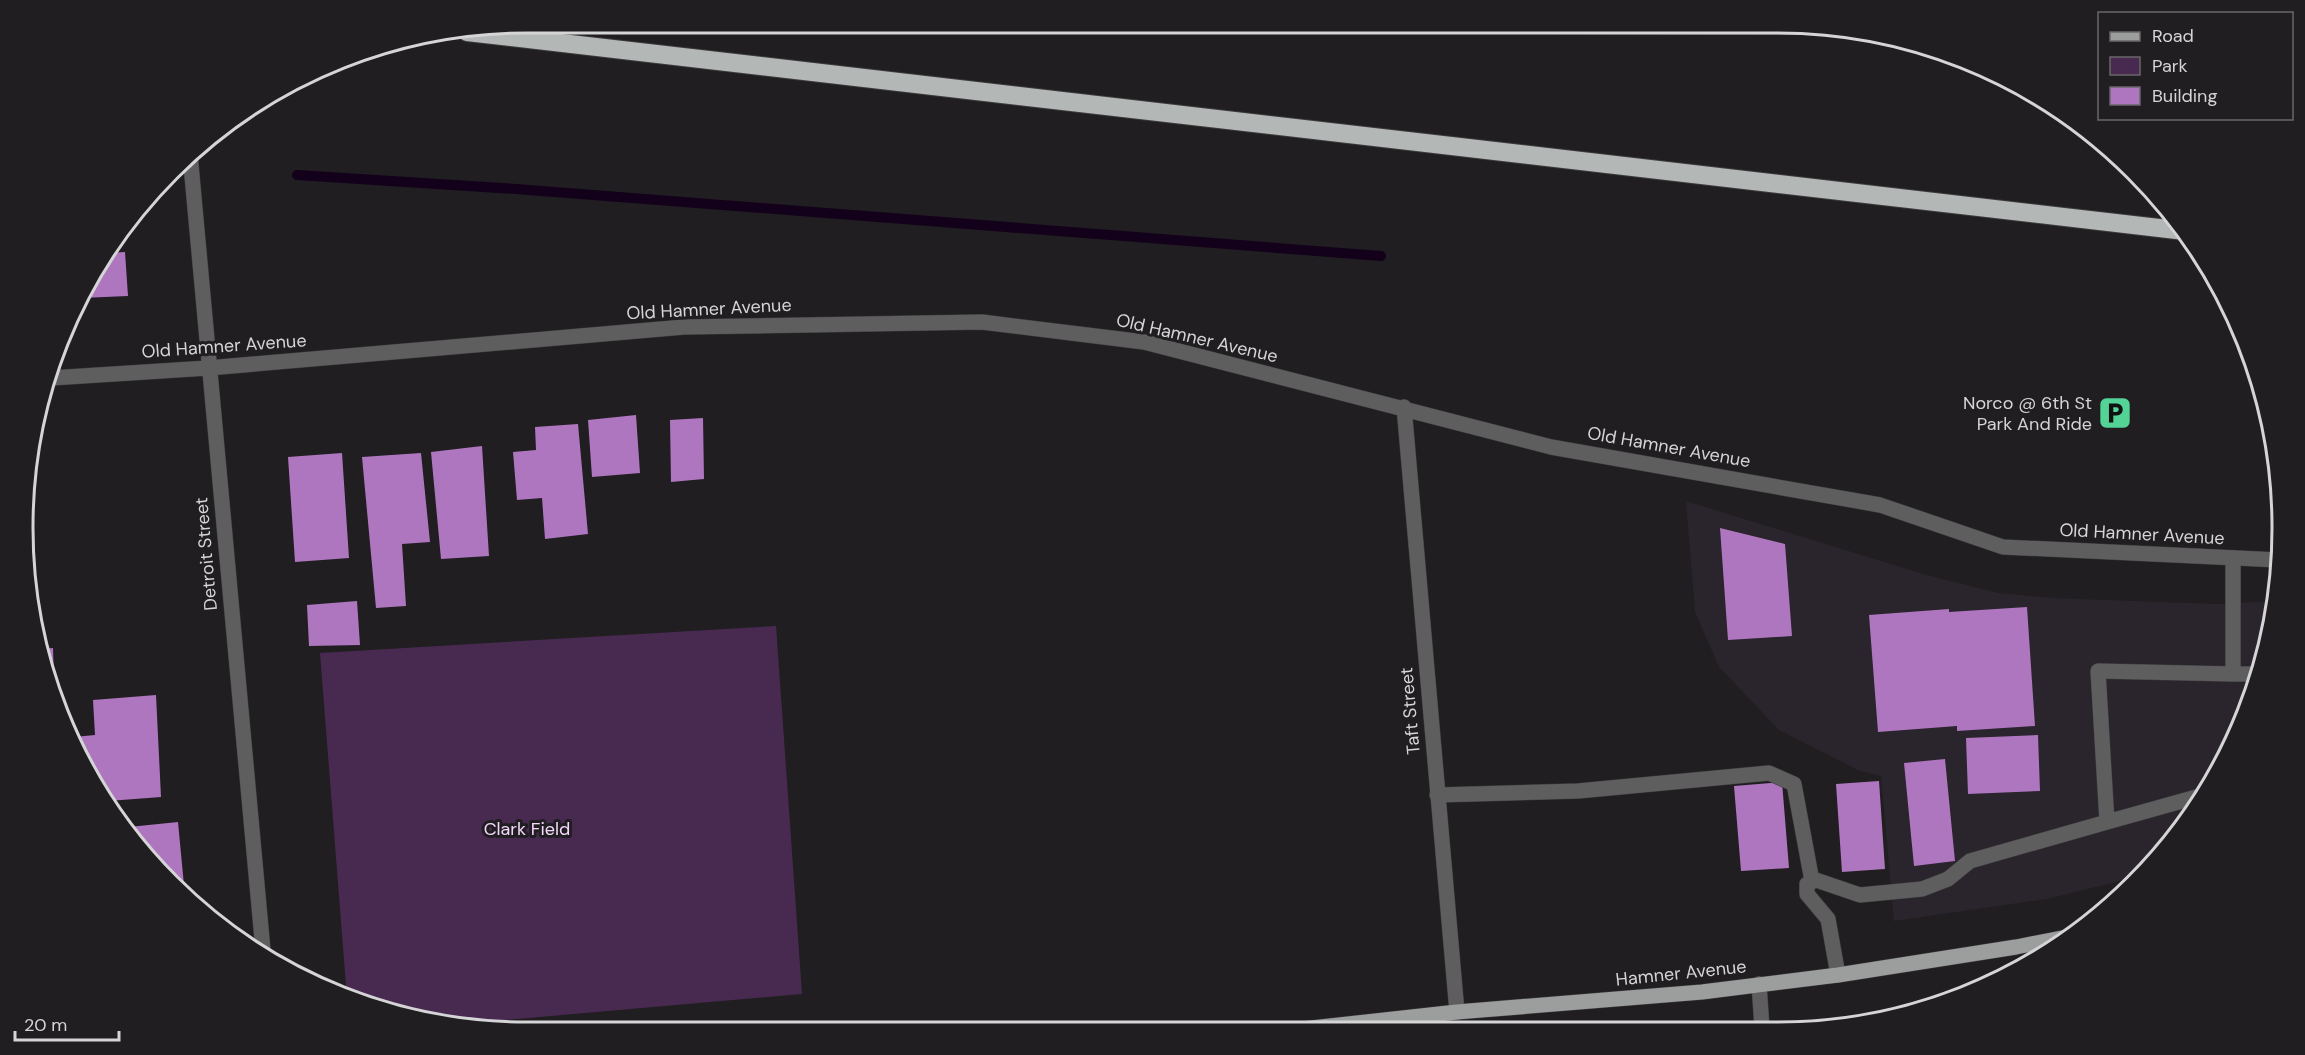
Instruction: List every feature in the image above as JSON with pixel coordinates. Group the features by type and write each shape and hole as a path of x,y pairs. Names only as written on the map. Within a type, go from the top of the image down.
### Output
{"highway":[{"path":"489,35 2173,230"}],"main road":[{"name":"Hamner Avenue","path":"1366,1022 1457,1012 1702,992 1838,975 2050,940"}],"street":[{"name":"Detroit Street","path":"191,166 263,945"},
{"name":"Old Hamner Avenue","path":"56,378 208,368 684,327 982,322 1144,342 1404,407 1551,447 1880,505 2003,547 2271,560"},
{"name":"Taft Street","path":"1404,407 1457,1012"},
{"path":"2233,558 2233,674"},
{"path":"2107,822 2098,671 2249,674"},
{"path":"1437,795 1578,791 1769,773 1794,784 1812,881"},
{"path":"1838,975 1828,919 1807,894 1807,884 1812,881 1816,880 1860,895 1922,889 1948,879 1970,861 2191,798"},
{"path":"1758,984 1761,1022"}],"shaded area":[{"path":"1686,501 1930,576 1998,593 2054,598 2216,604 2266,601 2246,686 2221,746 2206,775 2170,829 2124,880 2047,899 1894,921 1881,776 1860,771 1779,730 1719,667 1695,612"}],"green space":[{"name":"Clark Field","path":"776,626 802,994 494,1021 463,1018 400,1005 346,987 320,653"}],"building":[{"path":"125,252 128,296 90,298 99,280 116,253"},
{"path":"636,415 640,473 592,477 588,420"},
{"path":"703,418 704,479 671,482 670,420"},
{"path":"578,424 588,534 545,539 542,498 517,500 513,452 536,450 535,427"},
{"path":"482,446 489,556 441,559 431,452"},
{"path":"342,453 349,558 295,562 288,457"},
{"path":"421,453 430,542 402,544 406,606 376,608 362,457"},
{"path":"1720,528 1785,544 1792,636 1728,640"},
{"path":"357,601 360,645 309,646 307,605"},
{"path":"2027,607 2035,726 1957,731 1957,726 1878,732 1869,615 1949,609 1949,612"},
{"path":"49,648 53,648 54,667 50,655"},
{"path":"156,695 161,797 115,800 80,736 95,735 93,700"},
{"path":"2038,735 2040,791 1968,794 1966,738"},
{"path":"1945,759 1955,861 1914,866 1904,763"},
{"path":"1879,781 1885,869 1842,872 1836,784"},
{"path":"1782,782 1789,868 1741,871 1734,786"},
{"path":"178,822 184,882 156,854 133,827"}],"waterway":[{"path":"297,175 516,189 1381,256"}],"place":[{"name":"Norco @ 6th St Park And Ride","path":"2115,413"}]}
